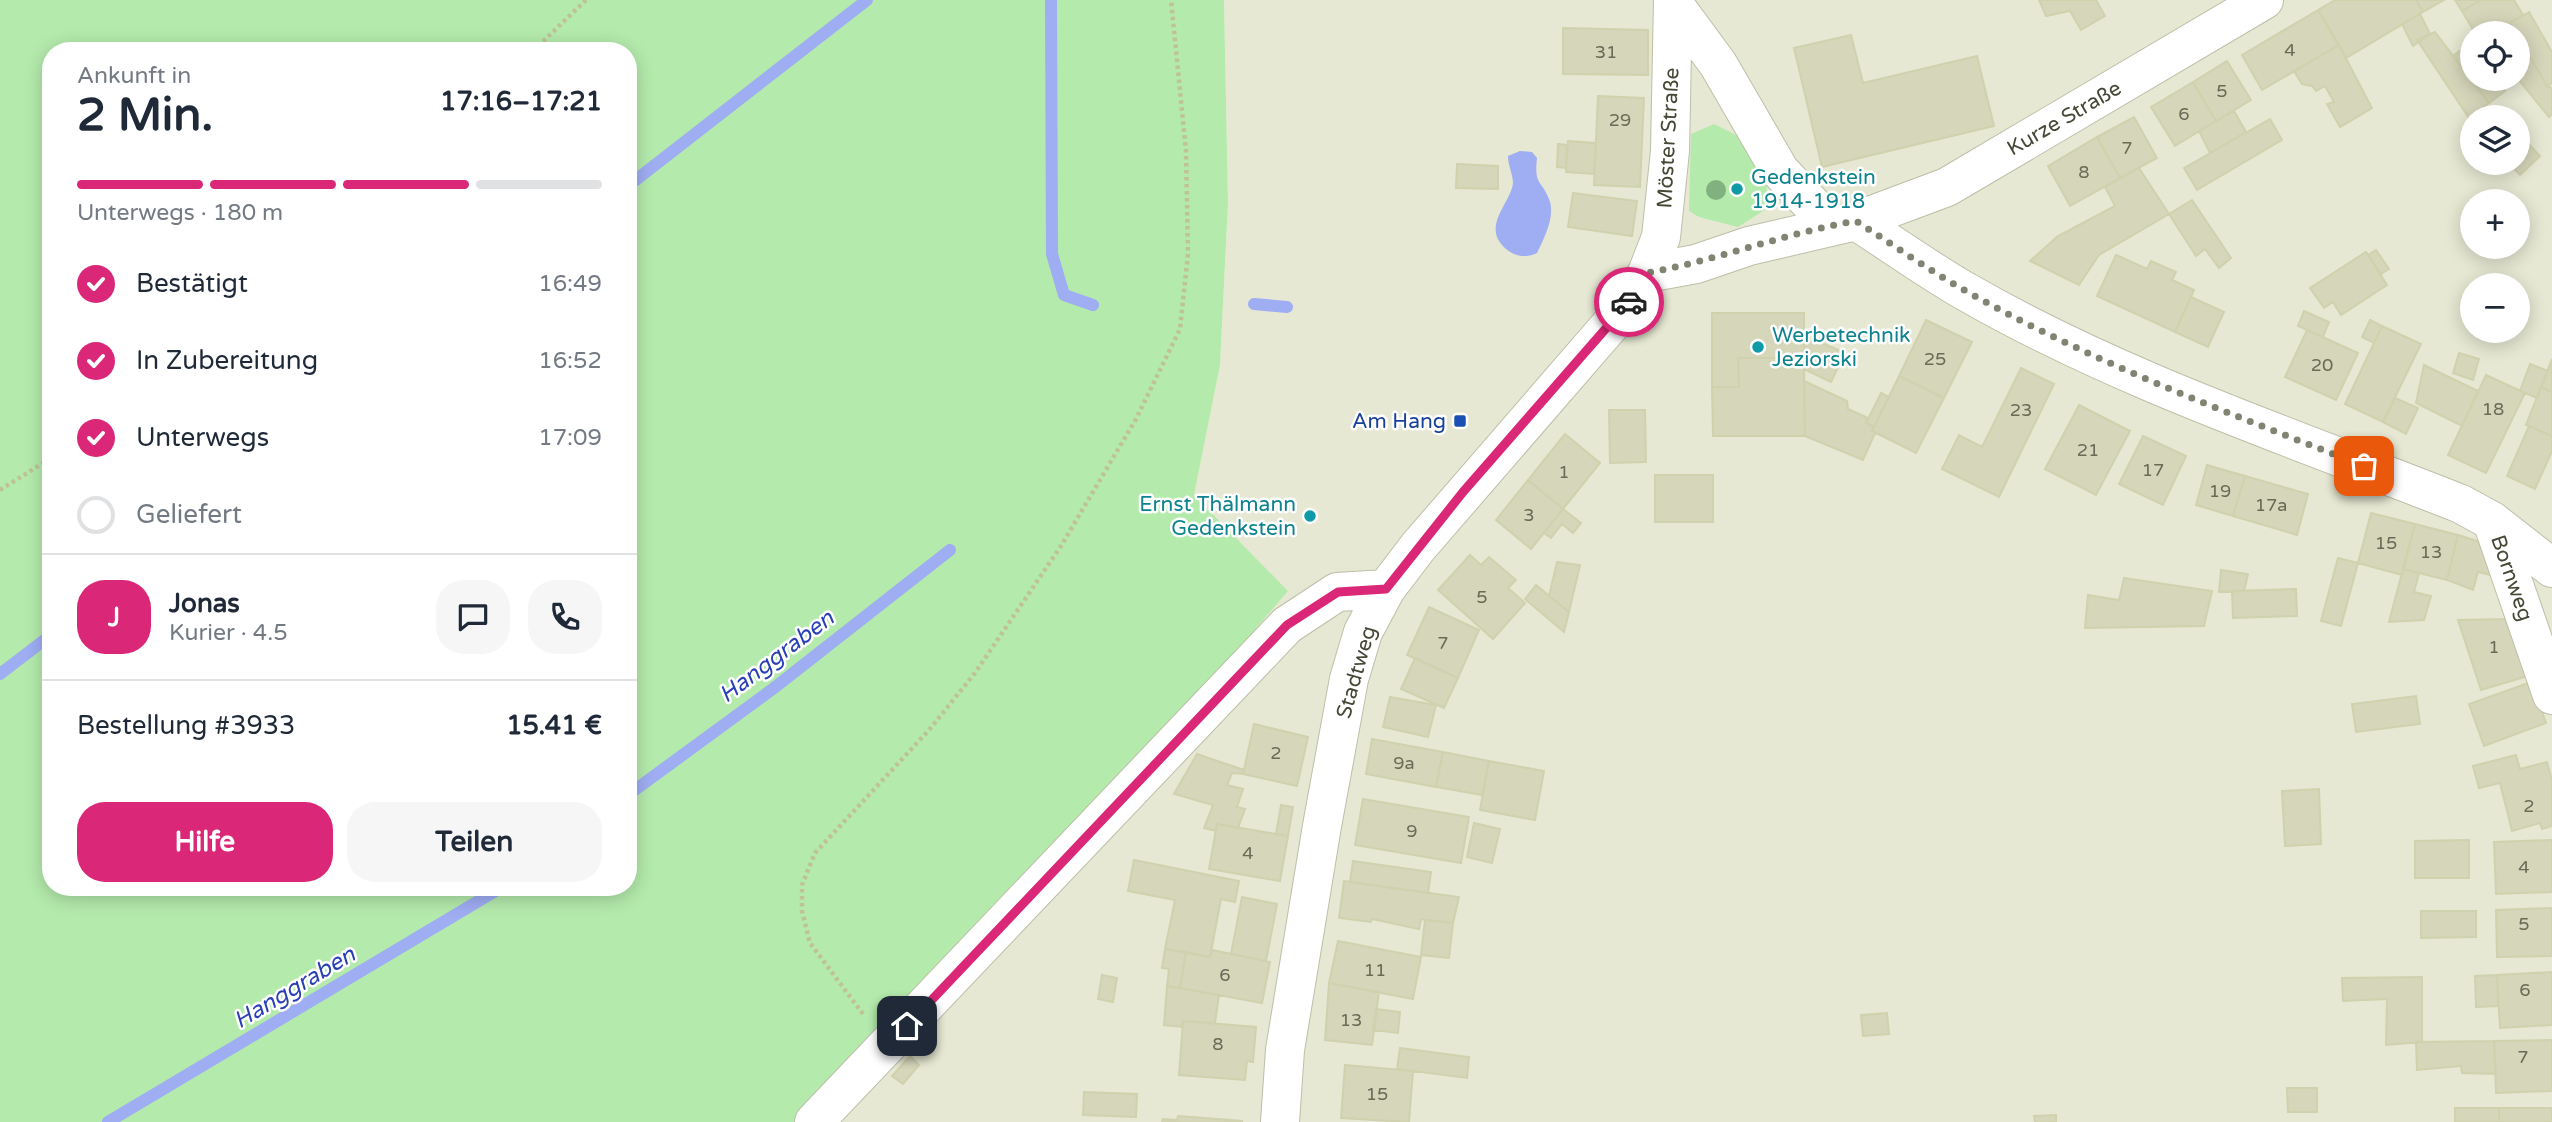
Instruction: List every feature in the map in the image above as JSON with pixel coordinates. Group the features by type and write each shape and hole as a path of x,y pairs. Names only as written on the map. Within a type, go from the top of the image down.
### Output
{"street":[{"name":"Kurze Straße","path":"1647,273 1696,264 1749,246 1843,223 1947,187 2264,0"},
{"path":"1673,1 1718,64 1780,171 1843,223 2059,340 2195,400 2461,503 2492,521 2552,568"},
{"name":"Möster Straße","path":"1647,273 1661,237 1670,151 1673,1"},
{"name":"Stadtweg","path":"1280,1122 1285,1050 1349,679 1363,632 1386,589 1463,492 1618,316 1647,273"},
{"name":"Bornweg","path":"2492,521 2550,680"},
{"path":"814,1122 1287,625 1338,592 1386,589"}],"path":[{"path":"542,42 586,0"},
{"path":"889,1046 810,943 802,911 802,885 815,853 937,720 975,673 1031,594 1136,419 1180,329 1188,254 1186,150 1171,0"},
{"path":"0,490 42,464"}],"shaded area":[{"path":"1224,0 2552,0 2552,1122 801,1122 1288,591 1194,495 1220,365 1228,203"}],"green space":[{"path":"0,0 1224,0 1228,203 1220,365 1194,495 1288,591 1174,724 801,1122 0,1122"},
{"path":"1714,124 1742,138 1767,179 1766,209 1738,227 1699,217 1689,211 1691,134"}],"water":[{"path":"1520,151 1532,152 1537,158 1537,178 1551,206 1548,227 1537,253 1525,256 1513,254 1506,249 1496,232 1499,215 1513,183 1508,156"}],"building":[{"path":"2039,0 2096,0 2105,16 2081,30 2070,11 2046,16"},
{"path":"2335,0 2416,0 2423,12 2346,58 2318,10"},
{"path":"2416,0 2444,0 2423,12"},
{"path":"2455,0 2481,0 2462,11"},
{"path":"2481,0 2514,0 2523,15 2513,21 2468,21 2462,11"},
{"path":"2318,10 2339,45 2262,90 2242,55"},
{"path":"2529,12 2552,52 2552,83 2547,86 2530,57 2530,21 2513,21"},
{"path":"2420,14 2430,34 2413,46 2402,24"},
{"path":"1563,28 1648,30 1648,75 1563,74"},
{"path":"2435,32 2460,65 2460,91 2480,91 2489,103 2460,105 2417,40"},
{"path":"1851,35 1863,83 1977,56 1994,126 1822,167 1794,48"},
{"path":"2339,45 2372,108 2340,127 2327,104 2334,102 2325,86 2316,91 2312,86 2302,84 2294,71"},
{"path":"2460,51 2460,65 2453,56"},
{"path":"2530,57 2547,86 2552,88 2552,114 2549,117 2528,91 2530,91"},
{"path":"2227,61 2251,100 2216,121 2193,82"},
{"path":"2193,82 2216,121 2175,146 2151,107"},
{"path":"2480,91 2505,91 2489,103"},
{"path":"1598,96 1644,98 1640,187 1594,185"},
{"path":"2234,111 2246,132 2210,153 2199,131"},
{"path":"2134,117 2157,158 2120,178 2097,137"},
{"path":"2270,119 2282,140 2197,190 2184,168"},
{"path":"2097,137 2120,178 2070,206 2048,166"},
{"path":"1568,141 1596,143 1594,174 1566,172"},
{"path":"1558,144 1567,145 1566,168 1557,167"},
{"path":"2530,145 2540,156 2530,166"},
{"path":"1457,164 1498,166 1498,189 1456,188"},
{"path":"2139,168 2169,214 2099,255 2079,285 2030,261 2058,236 2115,206 2105,187"},
{"path":"1573,193 1637,201 1632,236 1568,227"},
{"path":"2192,200 2231,258 2219,268 2205,249 2196,256 2169,214"},
{"path":"2376,250 2389,269 2381,274 2368,255"},
{"path":"2366,252 2387,285 2341,315 2333,302 2324,308 2310,288"},
{"path":"2116,255 2147,269 2151,261 2176,272 2172,280 2194,290 2175,332 2097,296"},
{"path":"2191,297 2224,312 2208,347 2175,332"},
{"path":"2304,311 2329,322 2323,337 2298,326"},
{"name":"Werbetechnik Jeziorski","path":"1712,313 1804,313 1804,358 1738,358 1739,387 1712,387"},
{"path":"1926,320 1972,342 1944,398 1899,376"},
{"path":"2370,320 2382,326 2374,343 2362,337"},
{"path":"2382,326 2421,344 2383,422 2345,404"},
{"path":"2307,330 2358,353 2336,400 2285,377"},
{"path":"1804,335 1845,353 1831,382 1804,369"},
{"path":"2459,353 2479,359 2473,380 2453,373"},
{"path":"1738,358 1804,358 1805,436 1713,436 1712,387 1739,387"},
{"path":"2552,359 2552,392 2541,387"},
{"path":"2530,364 2548,371 2537,398 2520,391"},
{"path":"2424,365 2478,391 2462,426 2416,403"},
{"path":"2021,368 2054,384 1999,497 1942,469 1959,435 1982,447"},
{"path":"2486,375 2525,393 2486,473 2448,455"},
{"path":"1899,376 1944,398 1916,453 1872,431"},
{"path":"1804,381 1847,401 1848,409 1868,418 1866,423 1874,427 1872,431 1875,433 1863,460 1805,436"},
{"path":"2541,387 2552,392 2552,436 2526,425"},
{"path":"1881,393 1889,397 1874,427 1866,423"},
{"path":"2395,398 2418,408 2406,434 2383,422"},
{"path":"2079,405 2130,431 2096,495 2045,469"},
{"path":"1609,410 1645,410 1646,462 1610,463"},
{"path":"2529,426 2552,436 2552,451 2535,489 2507,476"},
{"path":"1565,434 1600,463 1563,509 1528,480"},
{"path":"2143,436 2186,456 2163,505 2119,484"},
{"path":"2207,465 2245,476 2233,516 2196,505"},
{"path":"1655,475 1713,475 1713,522 1655,522"},
{"path":"2245,476 2308,494 2297,535 2233,516"},
{"path":"1528,480 1563,509 1531,549 1496,520"},
{"path":"1563,509 1581,523 1573,533 1562,524 1551,538 1544,533"},
{"path":"2371,513 2415,524 2402,575 2358,563"},
{"path":"2415,524 2458,535 2447,580 2403,569"},
{"path":"2458,535 2484,543 2495,576 2478,572 2473,590 2447,580"},
{"path":"1470,555 1481,565 1489,557 1516,580 1508,588 1525,603 1493,639 1438,590"},
{"path":"2338,558 2358,563 2341,626 2321,621"},
{"path":"1557,562 1580,565 1569,612 1549,596"},
{"path":"2403,569 2419,573 2414,592 2431,596 2424,620 2389,622"},
{"path":"2221,570 2248,574 2244,591 2219,592"},
{"path":"2124,578 2212,591 2204,626 2085,628 2088,595 2119,600"},
{"path":"1536,585 1569,612 1564,632 1525,599"},
{"path":"2296,589 2297,616 2233,618 2232,591"},
{"path":"1429,607 1479,630 1458,678 1407,655"},
{"path":"2513,619 2531,675 2481,690 2458,620"},
{"path":"1415,658 1458,678 1444,708 1401,689"},
{"path":"2531,682 2546,723 2484,746 2469,704"},
{"path":"2416,696 2420,724 2356,732 2352,704"},
{"path":"1390,697 1436,705 1428,737 1383,727"},
{"path":"1254,724 1308,737 1297,786 1243,774"},
{"path":"1372,739 1443,752 1436,787 1366,774"},
{"path":"1443,752 1489,761 1482,795 1436,787"},
{"path":"1197,754 1244,770 1243,774 1232,773 1227,785 1243,789 1237,807 1245,809 1238,828 1217,824 1216,831 1204,828 1213,805 1174,794"},
{"path":"2516,755 2520,769 2547,762 2552,780 2552,826 2542,829 2540,823 2512,831 2500,783 2479,788 2473,766"},
{"path":"1489,761 1544,771 1535,820 1480,810"},
{"path":"2319,789 2321,844 2285,846 2282,791"},
{"path":"1363,799 1469,817 1461,863 1355,845"},
{"path":"1281,805 1293,807 1288,836 1276,834"},
{"path":"1474,823 1500,829 1492,863 1467,857"},
{"path":"1217,824 1288,836 1280,881 1209,869"},
{"path":"2469,840 2469,878 2415,878 2415,841"},
{"path":"2552,840 2552,892 2496,894 2494,842"},
{"path":"1134,860 1239,881 1235,902 1221,899 1210,957 1165,949 1175,900 1128,891"},
{"path":"1353,861 1431,872 1428,893 1350,882"},
{"path":"1344,881 1459,897 1453,923 1421,919 1419,929 1372,919 1371,922 1339,918"},
{"path":"1242,897 1277,904 1266,961 1231,954"},
{"path":"2552,908 2552,956 2497,957 2496,910"},
{"path":"2421,911 2476,911 2476,937 2421,938"},
{"path":"1425,920 1453,923 1449,958 1421,955"},
{"path":"1338,941 1421,957 1413,999 1329,983"},
{"path":"1165,949 1186,952 1180,988 1167,986 1169,969 1162,968"},
{"path":"1212,950 1270,962 1262,1003 1180,988 1186,952 1210,957"},
{"path":"2552,972 2552,1025 2500,1028 2497,975"},
{"path":"1102,975 1117,978 1113,1002 1098,999"},
{"path":"2497,975 2498,1006 2476,1007 2475,976"},
{"path":"2422,977 2422,1042 2386,1045 2387,999 2343,1001 2342,978"},
{"path":"1329,983 1379,992 1372,1045 1325,1040"},
{"path":"1167,986 1219,995 1215,1023 1183,1021 1182,1027 1164,1025"},
{"path":"1376,1009 1400,1012 1398,1033 1373,1030"},
{"path":"1887,1013 1889,1034 1863,1036 1861,1015"},
{"path":"1183,1021 1256,1027 1253,1062 1247,1061 1245,1080 1179,1075"},
{"path":"2552,1040 2552,1091 2496,1093 2494,1041"},
{"path":"2494,1041 2496,1074 2462,1073 2461,1066 2417,1070 2416,1042"},
{"path":"1400,1048 1469,1057 1467,1078 1397,1069"},
{"path":"910,1056 919,1065 903,1084 892,1076"},
{"path":"1345,1065 1413,1071 1409,1122 1341,1118"},
{"path":"2287,1088 2317,1088 2317,1112 2288,1112"},
{"path":"1084,1092 1137,1094 1136,1117 1083,1115"},
{"path":"2455,1108 2499,1108 2499,1122 2455,1122"},
{"path":"2499,1108 2552,1108 2552,1122 2499,1122"},
{"path":"2056,1115 2056,1122 2035,1122 2034,1116"},
{"path":"1178,1116 1242,1122 1162,1122 1163,1119 1177,1120"}],"waterway":[{"path":"637,179 867,0"},
{"path":"1051,0 1052,254 1064,295 1093,305"},
{"path":"1254,304 1287,307"},
{"name":"Hanggraben","path":"637,788 774,688 950,550"},
{"path":"0,674 42,642"},
{"name":"Hanggraben","path":"108,1122 487,896"}],"way so far":[{"path":"1629,302 1647,273 1696,264 1749,246 1856,221 1964,290 2059,340 2195,400 2364,466"}],"place":[{"name":"Gedenkstein 1914-1918","path":"1737,189"},
{"name":"Werbetechnik Jeziorski","path":"1758,347"},
{"name":"Am Hang","path":"1460,421"},
{"name":"Ernst Thälmann Gedenkstein","path":"1310,516"}],"route":[{"path":"907,1026 1287,625 1338,592 1386,589 1463,492 1629,302"}]}
